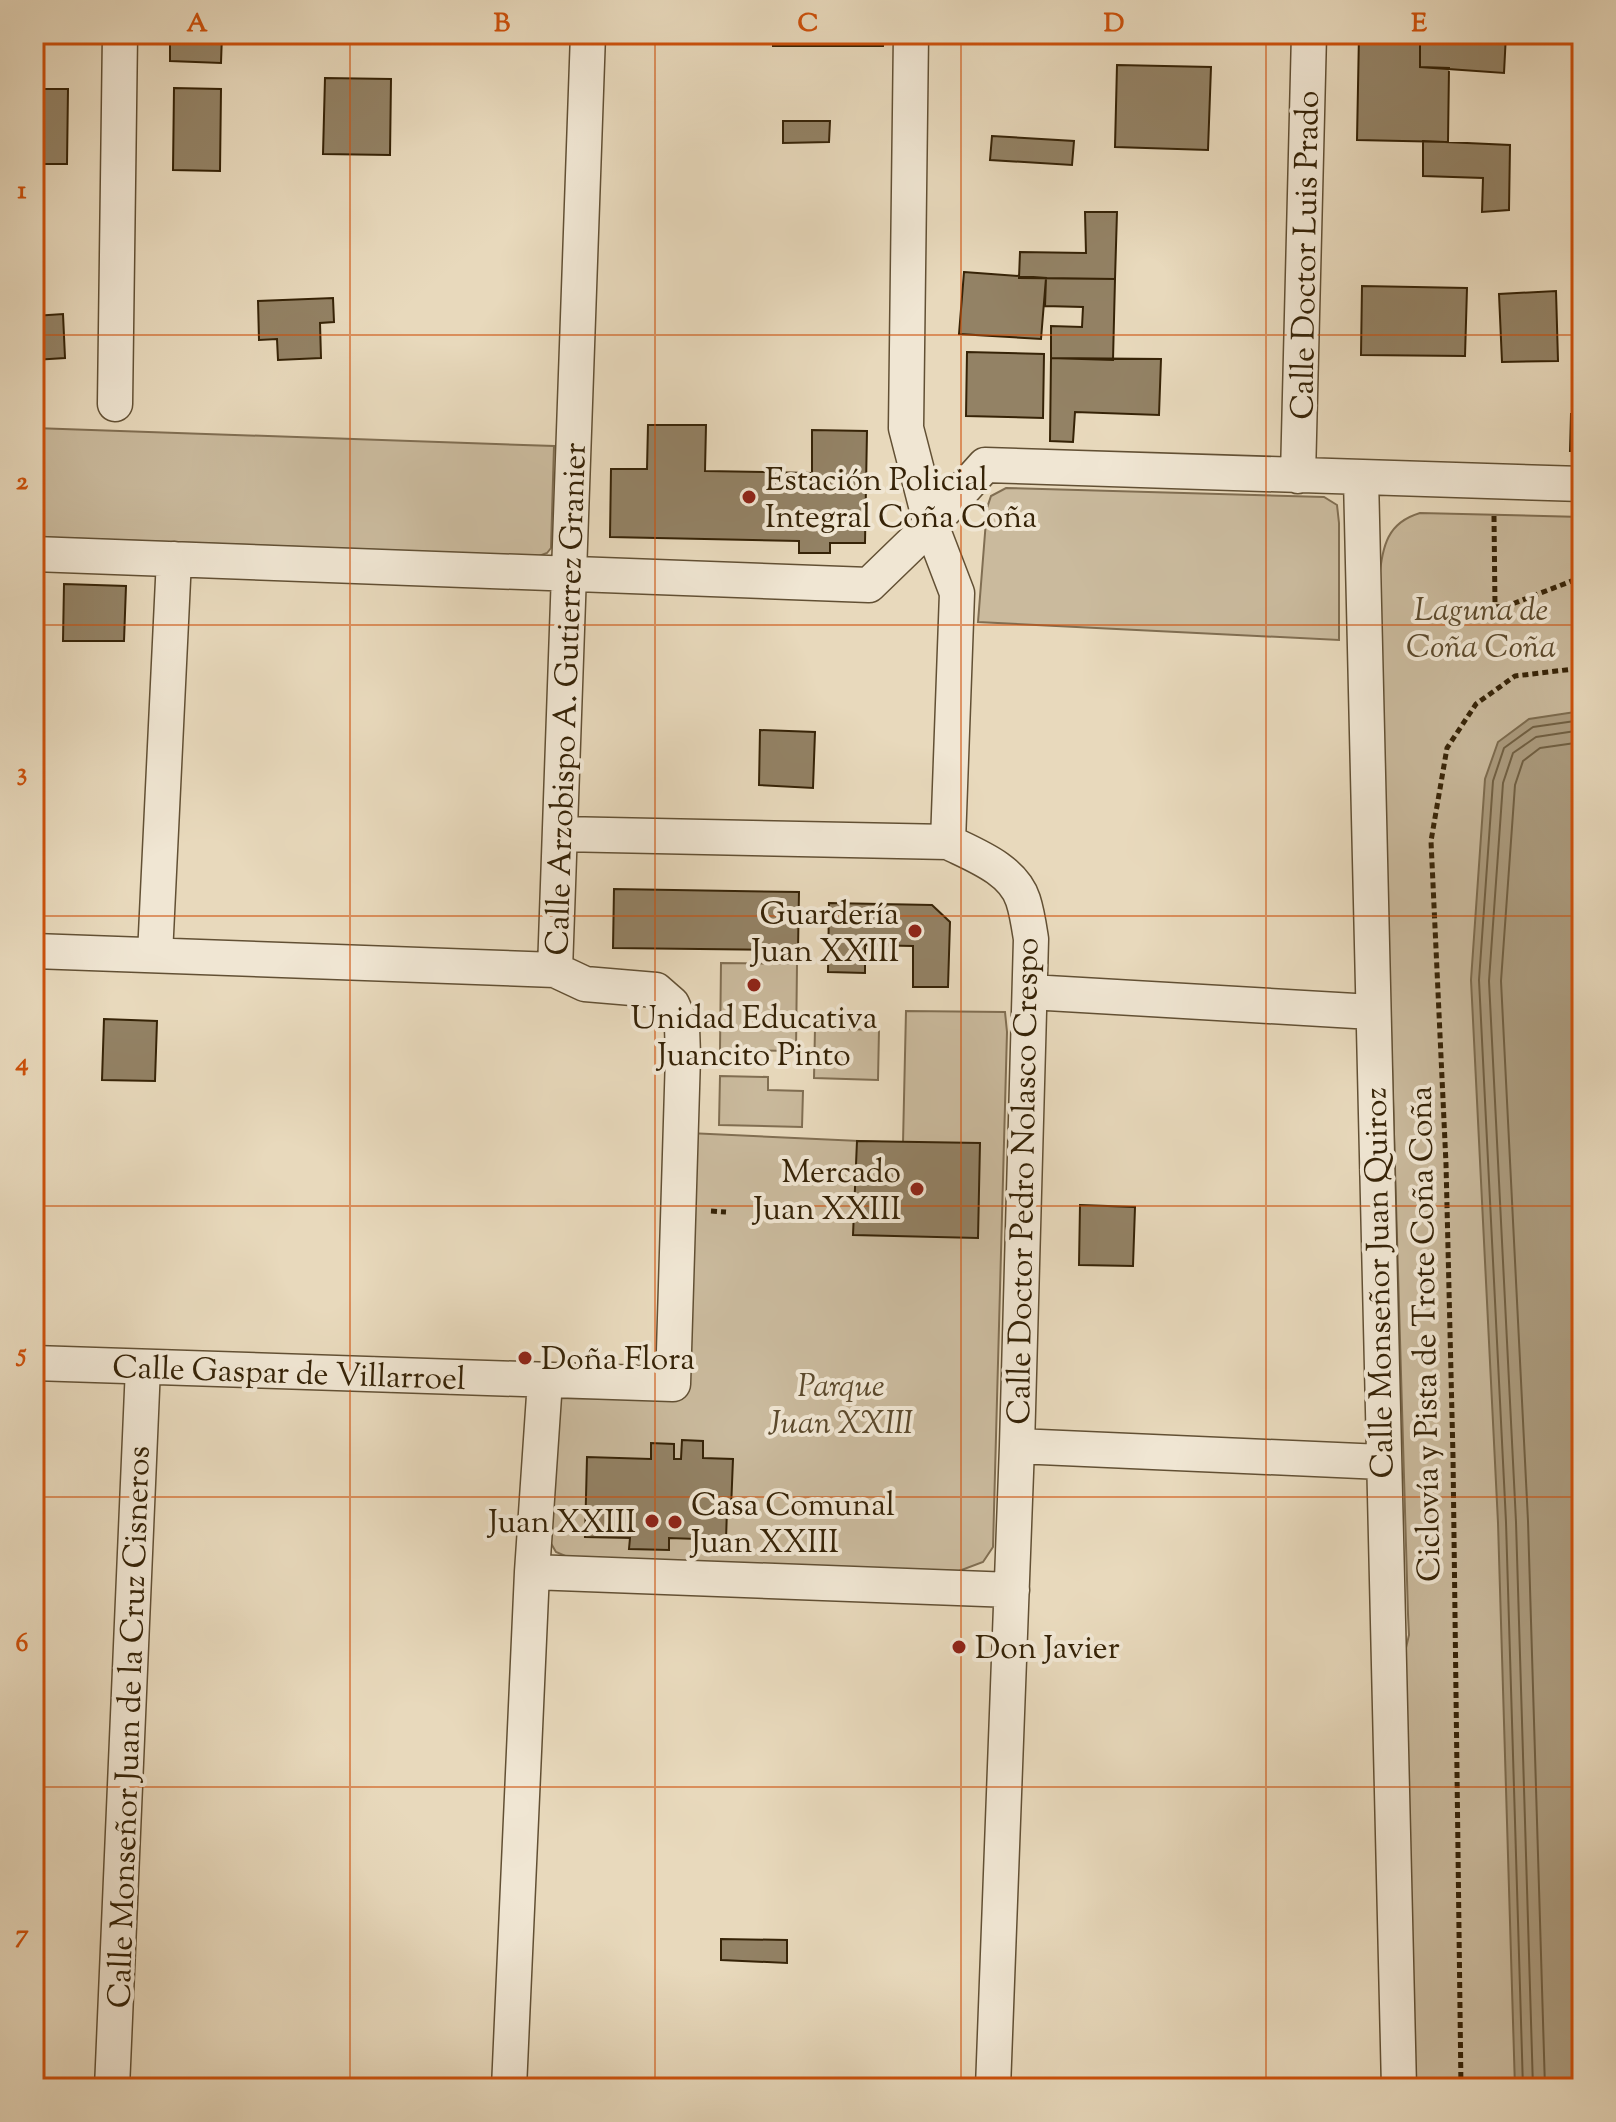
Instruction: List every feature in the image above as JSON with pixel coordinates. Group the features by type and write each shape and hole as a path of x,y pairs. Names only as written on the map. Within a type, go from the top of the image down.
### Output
{"street":[{"path":"115,404 120,34"},
{"name":"Calle Arzobispo A. Gutierrez Granier","path":"545,1381 673,1384 682,1027 672,1004 656,990 585,984 555,970 588,34"},
{"path":"560,834 948,842 957,593 931,525 906,428 911,34"},
{"name":"Calle Doctor Luis Prado","path":"1298,476 1309,34"},
{"path":"34,554 869,585 931,525 985,465 1582,484"},
{"name":"Calle Monseñor Juan Quiroz","path":"1361,478 1399,2088"},
{"path":"155,955 174,559"},
{"name":"Calle Doctor Pedro Nolasco Crespo","path":"948,842 989,862 1010,879 1023,897 1031,939 1017,1446 993,2088"},
{"path":"34,951 555,970"},
{"path":"1030,992 1372,1012"},
{"name":"Calle Gaspar de Villarroel","path":"34,1363 545,1381"},
{"name":"Calle Monseñor Juan de la Cruz Cisneros","path":"112,2088 143,1367"},
{"path":"509,2088 532,1572 545,1381"},
{"path":"1017,1446 1382,1462"},
{"path":"532,1572 1012,1590"}],"path":[{"path":"1494,482 1495,607 1507,606 1582,577"},
{"name":"Ciclovía y Pista de Trote Coña Coña","path":"1461,2088 1446,1164 1431,841 1447,748 1476,704 1515,676 1582,668"}],"green space":[{"path":"34,428 554,446 551,548 539,556 34,537"},
{"path":"1006,488 1324,497 1337,505 1339,523 1339,640 978,622 987,508 991,496"},
{"name":"Laguna de Coña Coña","path":"1420,513 1582,517 1582,2088 1406,2088 1395,1695 1409,1635 1378,585 1387,540 1399,524"},
{"path":"721,963 797,964 796,1051 720,1050"},
{"name":"Parque Juan XXIII","path":"906,1011 1005,1012 1007,1032 993,1547 983,1562 959,1571 570,1558 556,1552 549,1540 554,1405 562,1398 669,1399 689,1133 903,1143"},
{"path":"815,1028 879,1030 878,1080 814,1078"},
{"path":"720,1076 768,1077 768,1090 803,1091 802,1127 719,1125"}],"water":[{"path":"1582,713 1582,2088 1515,2088 1498,1523 1471,980 1485,779 1498,742 1529,719"}],"building":[{"path":"170,34 222,34 221,63 170,61"},
{"path":"712,34 756,34 756,43 712,42"},
{"path":"773,34 884,34 883,46 773,46"},
{"path":"971,34 1033,34 1033,42 971,39"},
{"path":"1359,34 1420,34 1420,67 1449,68 1448,142 1357,140"},
{"path":"1420,34 1506,34 1504,73 1420,67"},
{"path":"1117,65 1211,67 1208,150 1115,147"},
{"path":"325,78 391,79 390,155 323,154"},
{"path":"174,88 221,89 220,171 173,170"},
{"path":"34,89 68,89 67,164 34,164"},
{"path":"783,121 830,121 829,142 783,143"},
{"path":"992,136 1074,141 1072,165 990,160"},
{"path":"1423,141 1510,145 1509,210 1482,212 1483,178 1423,176"},
{"path":"1085,212 1117,212 1115,279 1019,278 1020,252 1086,253"},
{"path":"1581,221 1582,291 1580,291"},
{"path":"964,272 1046,278 1041,339 959,334"},
{"path":"1046,278 1115,279 1113,360 1051,358 1051,326 1082,327 1083,307 1045,306"},
{"path":"1362,286 1467,288 1465,356 1361,355"},
{"path":"1556,291 1558,361 1502,362 1499,294"},
{"path":"333,298 334,322 320,323 321,358 278,360 277,339 259,340 258,301"},
{"path":"63,314 65,358 34,360 34,316"},
{"path":"967,352 1044,354 1043,418 966,416"},
{"path":"1051,358 1161,359 1159,415 1075,412 1073,442 1050,441"},
{"path":"1571,414 1582,414 1582,451 1570,451"},
{"path":"648,425 706,425 705,471 812,473 812,430 867,431 865,543 830,543 830,553 799,553 799,541 610,537 611,469 647,469"},
{"path":"64,584 126,586 124,641 63,641"},
{"path":"760,730 815,732 813,788 759,785"},
{"path":"614,889 799,892 798,950 613,948"},
{"path":"829,903 932,905 950,922 948,987 913,987 913,946 865,945 865,973 828,972"},
{"path":"104,1019 157,1021 155,1081 102,1080"},
{"name":"Mercado Juan XXIII","path":"857,1141 980,1143 978,1238 853,1235"},
{"path":"1080,1205 1135,1207 1133,1266 1079,1265"},
{"path":"682,1440 703,1441 703,1458 733,1459 726,1540 669,1538 669,1550 629,1549 630,1538 585,1537 587,1457 651,1459 651,1443 674,1444 674,1459 681,1459"},
{"path":"721,1939 787,1940 787,1963 721,1960"}],"place":[{"name":"Estación Policial Integral Coña Coña","path":"749,497"},
{"name":"Guardería Juan XXIII","path":"915,931"},
{"name":"Unidad Educativa Juancito Pinto","path":"754,985"},
{"name":"Mercado Juan XXIII","path":"917,1189"},
{"name":"Doña Flora","path":"525,1358"},
{"name":"Juan XXIII","path":"652,1521"},
{"name":"Casa Comunal Juan XXIII","path":"675,1522"},
{"name":"Don Javier","path":"959,1647"}]}
